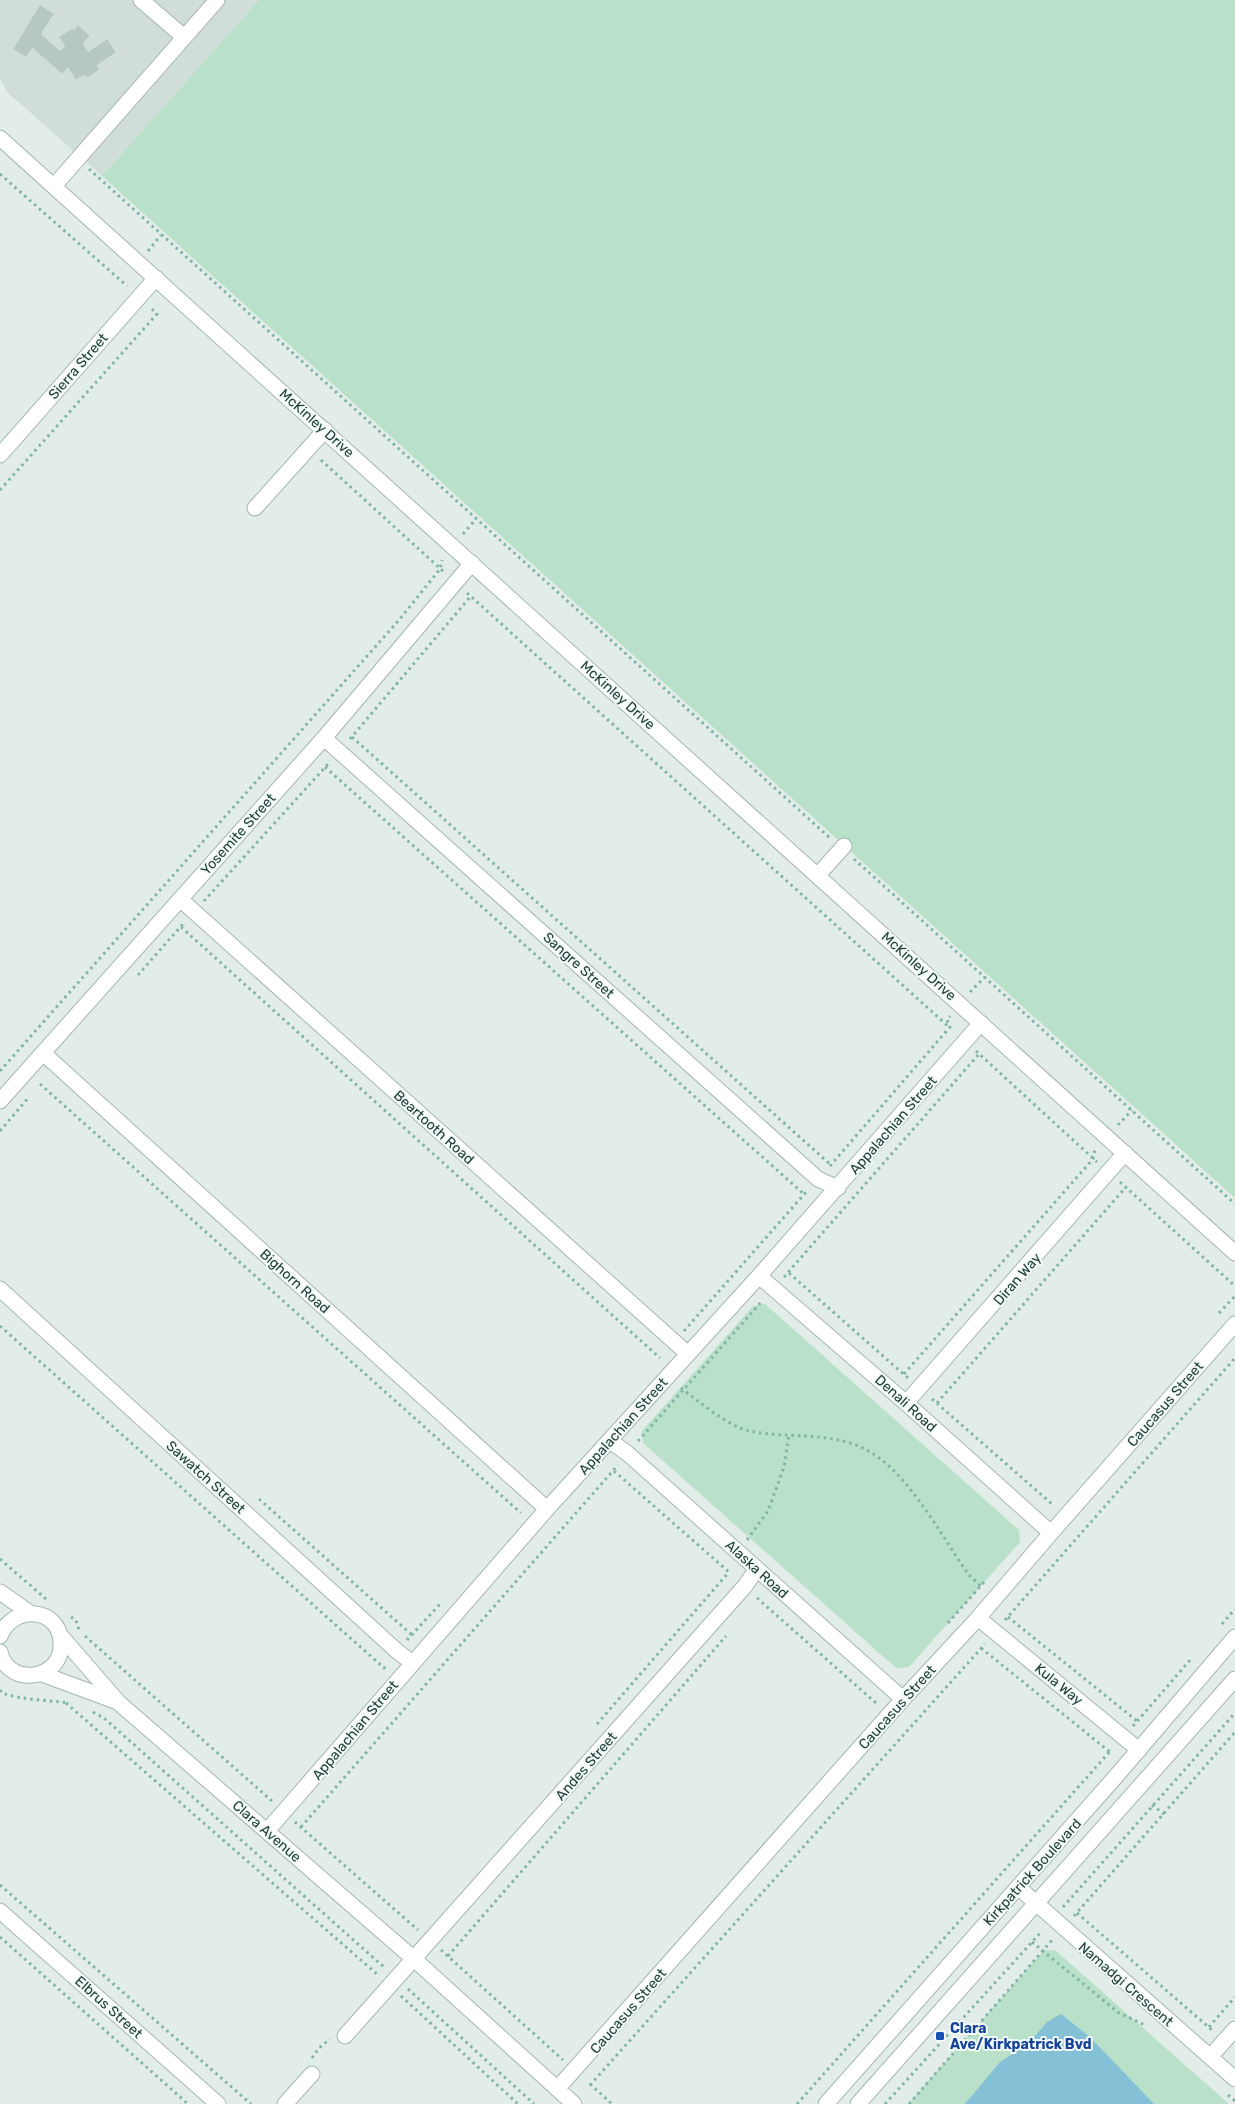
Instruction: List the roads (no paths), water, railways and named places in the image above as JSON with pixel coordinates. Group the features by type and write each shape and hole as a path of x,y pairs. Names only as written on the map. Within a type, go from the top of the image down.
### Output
{"street":[{"path":"141,0 184,38"},
{"path":"54,186 217,0"},
{"name":"McKinley Drive","path":"0,138 1235,1252"},
{"name":"Sierra Street","path":"0,455 156,278"},
{"path":"255,508 325,430"},
{"name":"Yosemite Street","path":"0,1101 324,738 472,563"},
{"name":"Sangre Street","path":"324,738 818,1179 838,1188"},
{"path":"818,875 843,847"},
{"name":"Beartooth Road","path":"180,899 673,1343 688,1354"},
{"name":"Appalachian Street","path":"267,1831 286,1812 547,1509 838,1188 981,1023"},
{"name":"Bighorn Road","path":"42,1053 547,1509"},
{"name":"Diran Way","path":"906,1403 921,1389 1125,1153"},
{"name":"Denali Road","path":"759,1276 906,1403 1050,1533"},
{"name":"Sawatch Street","path":"0,1289 398,1652 413,1663"},
{"name":"Caucasus Street","path":"557,2089 576,2070 903,1700 994,1600 1050,1533 1235,1324"},
{"name":"Alaska Road","path":"610,1441 627,1453 903,1700"},
{"name":"Andes Street","path":"414,1959 745,1586 756,1570"},
{"path":"0,1592 30,1613"},
{"path":"1,1630 11,1620 30,1613"},
{"name":"Clara Avenue","path":"30,1613 48,1619 120,1703 414,1959 574,2104"},
{"name":"Kula Way","path":"978,1618 1139,1750"},
{"path":"42,1674 57,1662 60,1653 60,1635"},
{"name":"Kirkpatrick Boulevard","path":"826,2104 1139,1750 1235,1636"},
{"path":"0,1652 7,1667 16,1673"},
{"name":"Clara Avenue","path":"0,1676 16,1673 24,1676 42,1674 120,1703"},
{"name":"Kirkpatrick Boulevard","path":"858,2104 1235,1679"},
{"name":"Namadgi Crescent","path":"1018,1887 1235,2079"},
{"name":"Elbrus Street","path":"0,1911 218,2104"},
{"path":"345,2036 414,1959"},
{"path":"1210,2057 1230,2035"},
{"path":"285,2104 312,2074"}],"water":[{"path":"1061,2014 1091,2038 1154,2104 965,2104 1000,2062 1029,2043 1047,2022"}],"place":[{"name":"Clara Ave/Kirkpatrick Bvd","path":"940,2036"}]}
